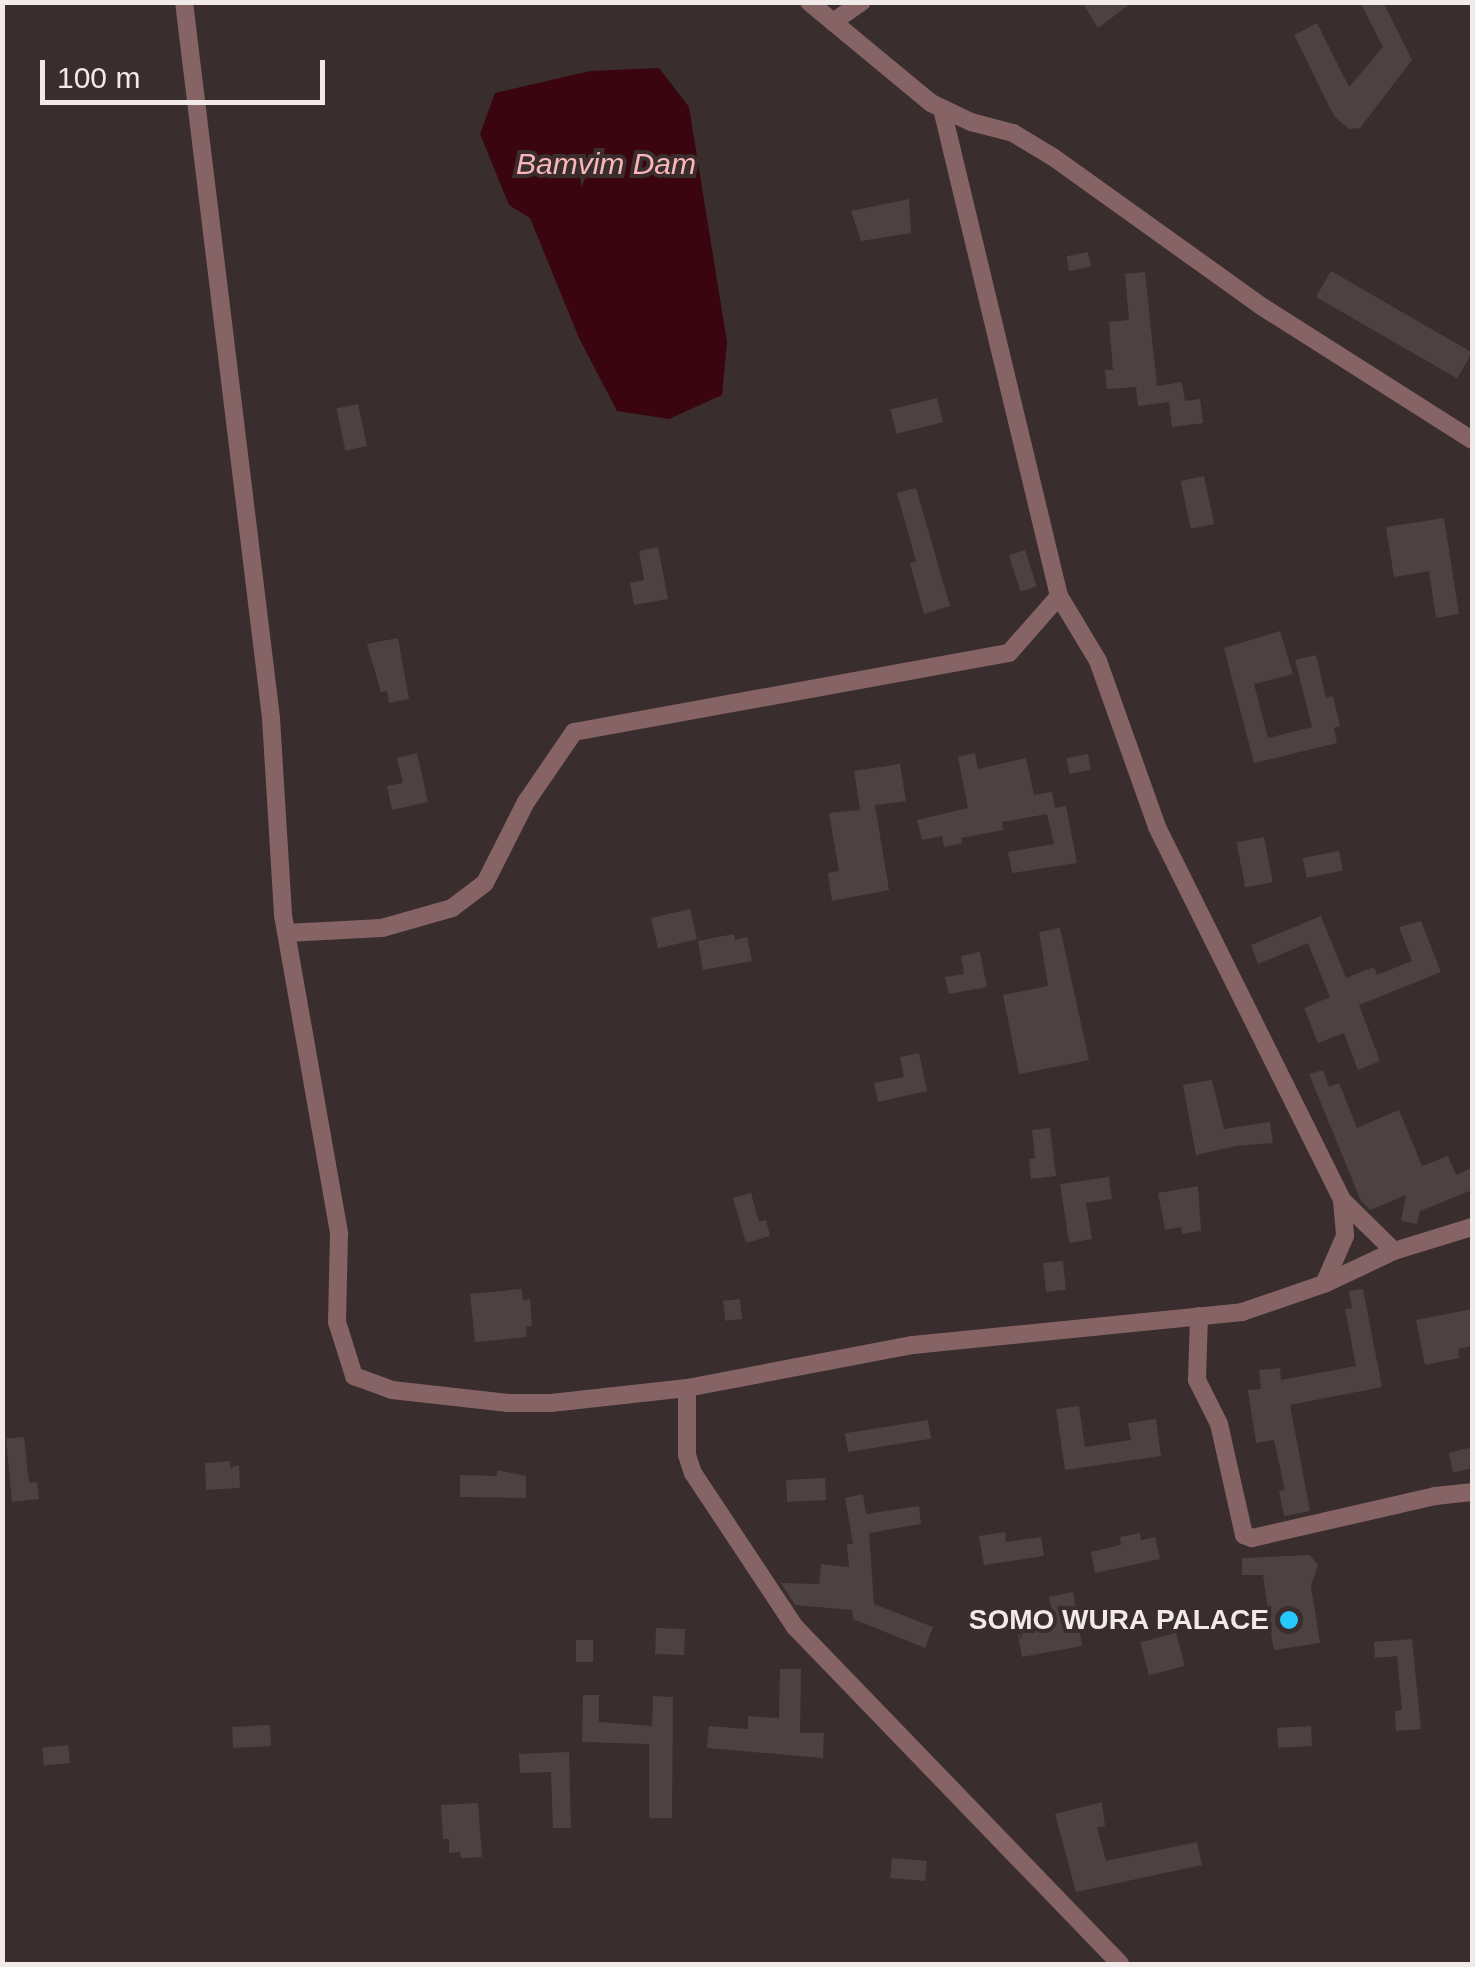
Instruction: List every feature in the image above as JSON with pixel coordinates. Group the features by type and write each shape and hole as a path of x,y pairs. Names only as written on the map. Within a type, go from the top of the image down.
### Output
{"street":[{"path":"184,2 271,718 286,933 339,1234 337,1322 354,1376 392,1390 508,1403 552,1403 687,1388 914,1345 1242,1312 1324,1284 1394,1251 1472,1226"},
{"path":"809,2 942,110 1013,133 1054,157 1261,306 1472,440"},
{"path":"833,22 862,2"},
{"path":"942,110 1059,596 1098,662 1158,828 1342,1200 1394,1251"},
{"path":"286,933 382,928 452,908 485,883 526,802 574,732 1009,653 1059,596"},
{"path":"1324,1284 1345,1236 1342,1200"},
{"path":"1200,1316 1197,1380 1219,1424 1244,1535 1252,1538 1435,1496 1472,1492"},
{"path":"687,1388 687,1454 693,1474 795,1628 1120,1964"}],"water":[{"name":"Bamvim Dam","path":"659,68 689,107 727,342 722,395 669,419 617,411 579,338 530,218 509,205 480,134 495,93 590,71"}],"building":[{"path":"1082,2 1133,2 1098,28"},
{"path":"1360,2 1383,2 1412,60 1360,128 1349,129 1334,116 1294,35 1317,23 1349,87 1383,47"},
{"path":"909,199 911,233 861,241 851,211"},
{"path":"1088,252 1091,267 1069,271 1066,256"},
{"path":"1331,271 1472,352 1457,378 1316,297"},
{"path":"1145,272 1157,386 1182,382 1185,401 1200,399 1203,423 1172,427 1169,402 1138,406 1136,387 1107,389 1105,370 1113,370 1109,322 1129,320 1125,274"},
{"path":"937,398 943,422 896,434 890,410"},
{"path":"358,404 367,446 345,451 336,409"},
{"path":"1204,476 1214,524 1191,529 1181,481"},
{"path":"916,488 950,606 924,614 910,563 916,561 897,493"},
{"path":"1444,518 1459,614 1436,618 1429,571 1394,577 1386,527"},
{"path":"658,547 668,599 634,605 630,583 644,580 639,551"},
{"path":"1025,550 1037,586 1021,591 1009,555"},
{"path":"1280,631 1293,674 1254,684 1268,738 1312,727 1295,660 1316,655 1326,698 1333,696 1340,726 1334,728 1337,743 1254,763 1224,648"},
{"path":"398,638 409,699 389,703 387,691 381,692 367,644"},
{"path":"417,753 428,802 392,810 387,786 403,783 397,758"},
{"path":"975,753 978,769 1026,758 1034,795 1052,792 1055,808 1066,806 1077,863 1012,873 1008,852 1054,844 1047,814 1002,822 1003,830 961,838 962,843 944,847 942,836 922,840 917,820 968,808 958,757"},
{"path":"1088,754 1091,770 1069,774 1066,758"},
{"path":"900,764 906,801 875,805 889,890 832,901 828,873 839,871 829,813 860,810 854,771"},
{"path":"1264,837 1273,882 1245,887 1237,842"},
{"path":"1339,851 1343,871 1306,878 1303,858"},
{"path":"690,909 697,939 658,948 651,918"},
{"path":"1321,916 1346,978 1374,967 1377,975 1412,961 1399,927 1421,921 1441,972 1359,1005 1380,1061 1358,1070 1344,1033 1318,1043 1304,1008 1330,997 1308,943 1258,964 1251,945"},
{"path":"1060,928 1089,1060 1019,1074 1003,995 1048,986 1039,932"},
{"path":"734,934 735,940 747,937 752,961 703,970 698,941"},
{"path":"980,952 987,987 949,994 945,977 964,974 961,956"},
{"path":"919,1053 927,1091 878,1102 874,1083 904,1077 900,1057"},
{"path":"1323,1070 1329,1087 1339,1083 1357,1128 1399,1110 1422,1166 1448,1156 1456,1175 1472,1168 1472,1190 1420,1211 1417,1224 1401,1221 1406,1195 1370,1210 1361,1201 1309,1074"},
{"path":"1212,1080 1224,1129 1270,1122 1273,1143 1196,1155 1183,1085"},
{"path":"1050,1128 1056,1176 1031,1179 1029,1159 1035,1158 1032,1130"},
{"path":"1109,1177 1112,1199 1086,1203 1092,1239 1069,1243 1060,1184"},
{"path":"1198,1186 1201,1231 1182,1234 1181,1227 1165,1230 1158,1193"},
{"path":"751,1193 759,1222 766,1220 770,1236 746,1243 733,1198"},
{"path":"1063,1261 1066,1290 1046,1292 1043,1263"},
{"path":"522,1289 523,1300 530,1299 532,1326 526,1327 527,1337 475,1342 470,1294"},
{"path":"1363,1289 1382,1387 1290,1405 1310,1511 1284,1516 1279,1491 1285,1490 1274,1440 1256,1443 1248,1390 1261,1389 1259,1370 1280,1368 1281,1380 1356,1366 1345,1309 1352,1308 1349,1291"},
{"path":"740,1299 742,1319 725,1321 723,1301"},
{"path":"1472,1309 1472,1346 1458,1349 1459,1358 1425,1365 1416,1320"},
{"path":"1079,1406 1085,1447 1131,1440 1128,1423 1156,1419 1161,1456 1065,1470 1056,1409"},
{"path":"928,1420 931,1439 848,1452 845,1433"},
{"path":"24,1437 29,1483 37,1482 39,1499 12,1502 6,1439"},
{"path":"1472,1447 1472,1468 1453,1473 1449,1453"},
{"path":"230,1461 230,1468 239,1465 240,1488 206,1490 205,1463"},
{"path":"498,1470 526,1476 526,1498 460,1497 460,1475 496,1476"},
{"path":"825,1478 826,1500 787,1502 786,1480"},
{"path":"863,1494 866,1514 919,1506 921,1524 869,1533 874,1604 933,1627 925,1648 853,1619 852,1610 795,1605 781,1583 819,1584 821,1564 849,1567 847,1544 853,1544 845,1498"},
{"path":"1005,1532 1006,1542 1041,1537 1044,1556 984,1565 979,1536"},
{"path":"1140,1533 1141,1540 1155,1537 1160,1559 1095,1573 1091,1552 1121,1545 1120,1537"},
{"path":"1310,1555 1318,1565 1311,1586 1320,1643 1274,1650 1270,1629 1264,1630 1261,1611 1268,1610 1263,1575 1242,1575 1242,1558"},
{"path":"1073,1592 1082,1646 1022,1657 1018,1634 1055,1627 1049,1597"},
{"path":"656,1628 685,1629 684,1655 655,1654"},
{"path":"1176,1633 1185,1666 1149,1675 1140,1643"},
{"path":"1412,1639 1421,1729 1396,1731 1395,1711 1402,1710 1397,1656 1375,1658 1374,1642"},
{"path":"576,1640 593,1640 593,1662 576,1662"},
{"path":"780,1669 801,1669 800,1733 824,1733 823,1758 707,1748 709,1726 748,1729 748,1716 779,1718"},
{"path":"583,1695 599,1695 599,1722 652,1726 653,1696 673,1697 672,1818 649,1818 649,1744 582,1742"},
{"path":"270,1725 271,1746 233,1748 232,1727"},
{"path":"1311,1726 1312,1746 1278,1748 1277,1728"},
{"path":"68,1745 70,1763 44,1766 42,1748"},
{"path":"569,1752 571,1828 553,1828 551,1772 520,1773 519,1754"},
{"path":"1102,1802 1105,1826 1097,1827 1106,1861 1197,1842 1202,1865 1076,1892 1055,1814"},
{"path":"478,1803 482,1857 461,1858 460,1852 449,1853 449,1839 443,1839 441,1805"},
{"path":"892,1858 927,1861 925,1881 890,1878"}],"place":[{"name":"SOMO WURA PALACE","path":"1289,1620"}]}
